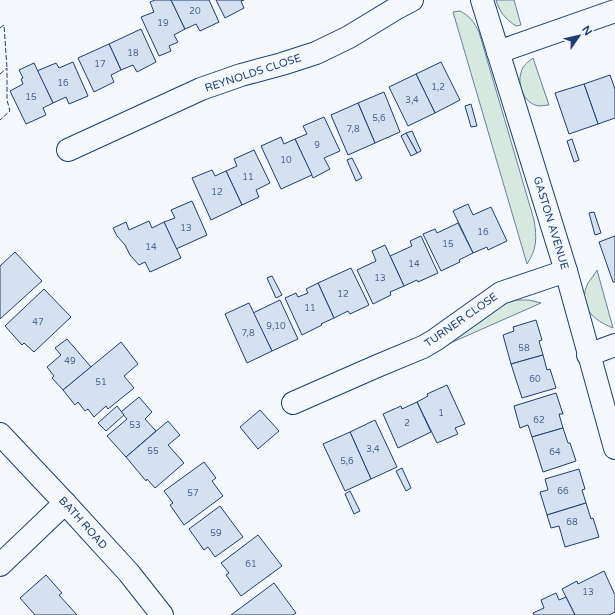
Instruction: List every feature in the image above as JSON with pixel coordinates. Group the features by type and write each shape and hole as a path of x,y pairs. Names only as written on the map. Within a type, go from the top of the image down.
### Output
{"street":[{"name":"REYNOLDS CLOSE","path":"68,150 201,89 241,75 316,53 349,37 412,0"},
{"name":"GASTON AVENUE","path":"482,0 566,270 588,355 615,448"},
{"path":"498,52 615,11"},
{"name":"TURNER CLOSE","path":"293,403 423,347 441,336 489,300 501,293 566,270"},
{"path":"588,355 615,345"},
{"name":"BATH ROAD","path":"0,434 129,573 162,615"},
{"path":"0,564 64,503"}],"shaded area":[{"path":"496,0 514,0 521,25 516,26 506,18 499,8"},
{"path":"460,11 471,20 479,32 534,220 536,232 535,243 533,253 527,264 453,12"},
{"path":"533,58 549,105 539,106 529,102 521,88 520,78 523,68"},
{"path":"597,270 613,328 599,321 593,316 584,299 588,283"},
{"path":"516,300 529,300 541,303 446,345 498,308"}],"building":[{"path":"155,0 171,0 185,29 174,35 178,42 169,46 171,51 159,56 141,17 154,12 150,2"},
{"path":"171,0 209,0 219,22 200,31 196,24 185,29"},
{"path":"216,0 244,0 241,1 244,8 225,18"},
{"path":"141,29 156,62 137,72 133,65 121,70 109,44"},
{"path":"109,44 121,70 111,75 114,82 94,92 78,58"},
{"path":"73,62 88,96 69,104 66,97 53,103 37,71 56,63 59,68"},
{"path":"441,62 460,100 435,113 416,74"},
{"path":"34,63 53,103 43,108 46,115 26,124 10,91 23,84 21,79 23,78 19,70"},
{"path":"416,74 435,113 408,126 389,87"},
{"path":"610,75 615,89 615,118 598,124 584,84"},
{"path":"584,84 598,124 569,134 555,93"},
{"path":"384,92 400,132 375,143 358,103"},
{"path":"358,103 375,143 348,155 331,115"},
{"path":"471,104 477,126 471,127 465,106"},
{"path":"324,117 340,151 324,158 330,169 313,178 295,139 307,134 303,126"},
{"path":"412,131 421,151 417,153 406,133"},
{"path":"406,133 417,153 411,156 401,136"},
{"path":"281,137 284,144 295,139 312,175 281,189 261,146"},
{"path":"572,139 579,160 574,162 567,141"},
{"path":"254,150 270,183 256,190 259,197 242,205 226,171 237,166 234,159"},
{"path":"352,158 362,178 356,181 347,160"},
{"path":"212,170 215,176 226,171 242,205 211,220 192,178"},
{"path":"192,201 207,235 176,249 164,222 175,218 171,210"},
{"path":"468,204 473,215 491,207 507,241 488,250 487,247 473,253 453,211"},
{"path":"594,212 601,233 595,235 589,213"},
{"path":"149,221 152,228 164,222 181,258 150,272 145,262 139,265 130,255 113,228 126,222 129,230"},
{"path":"458,223 473,253 459,260 460,262 441,271 423,234 435,229 437,233"},
{"path":"421,236 438,273 418,282 417,280 404,286 390,256 412,246 410,241"},
{"path":"615,236 615,282 613,282 599,242"},
{"path":"385,245 404,286 390,292 391,295 373,304 357,270 376,261 372,251"},
{"path":"15,252 42,281 0,319 0,266"},
{"path":"351,268 369,305 350,314 348,311 334,318 318,283"},
{"path":"272,276 282,295 276,298 267,278"},
{"path":"318,283 334,318 302,335 285,298 296,293 298,297 308,293 306,289"},
{"path":"44,289 71,317 34,352 24,343 22,345 5,326"},
{"path":"280,300 298,339 272,351 253,313"},
{"path":"249,303 272,351 247,363 225,314"},
{"path":"536,320 542,340 539,341 543,355 511,364 503,335 514,331 513,327"},
{"path":"67,339 91,367 63,390 52,378 54,376 47,367 61,355 55,348"},
{"path":"121,342 138,364 124,376 134,388 108,409 106,406 94,417 88,409 85,411 78,402 75,405 63,390"},
{"path":"543,355 547,370 550,369 556,388 522,398 511,364"},
{"path":"447,385 465,424 455,428 458,434 437,443 417,402 428,396 427,394"},
{"path":"556,393 563,414 559,414 563,428 532,437 528,425 520,428 514,406"},
{"path":"139,397 152,412 145,419 156,431 126,457 107,436 127,419 121,412"},
{"path":"417,402 431,432 398,448 383,414 401,406 402,409"},
{"path":"117,406 124,415 106,431 98,423"},
{"path":"260,410 279,431 258,449 240,427"},
{"path":"375,420 397,467 371,479 350,432"},
{"path":"168,421 180,435 168,445 184,463 155,488 147,479 146,481 126,457"},
{"path":"563,428 576,461 543,472 532,437"},
{"path":"350,432 371,479 345,491 323,444"},
{"path":"204,462 216,478 212,481 223,496 184,525 170,505 173,503 164,491"},
{"path":"402,468 411,488 406,491 396,471"},
{"path":"579,469 585,489 582,490 586,503 547,515 540,492 548,490 545,479"},
{"path":"350,491 360,511 354,514 345,494"},
{"path":"586,503 599,537 565,547 559,526 551,528 547,515"},
{"path":"220,506 243,537 215,557 208,547 204,550 189,529"},
{"path":"258,535 282,566 241,596 226,575 229,573 221,563"},
{"path":"604,571 615,595 615,612 609,615 575,615 562,589 577,581 578,584"},
{"path":"46,575 62,593 59,595 77,615 35,615 20,598"},
{"path":"274,583 296,613 293,615 231,615"},
{"path":"556,593 559,600 566,597 575,615 534,615 533,613 544,608 541,600"}],"fence":[{"path":"0,28 4,25 7,68"},
{"path":"0,74 7,68 7,100 10,111 0,120"}]}
